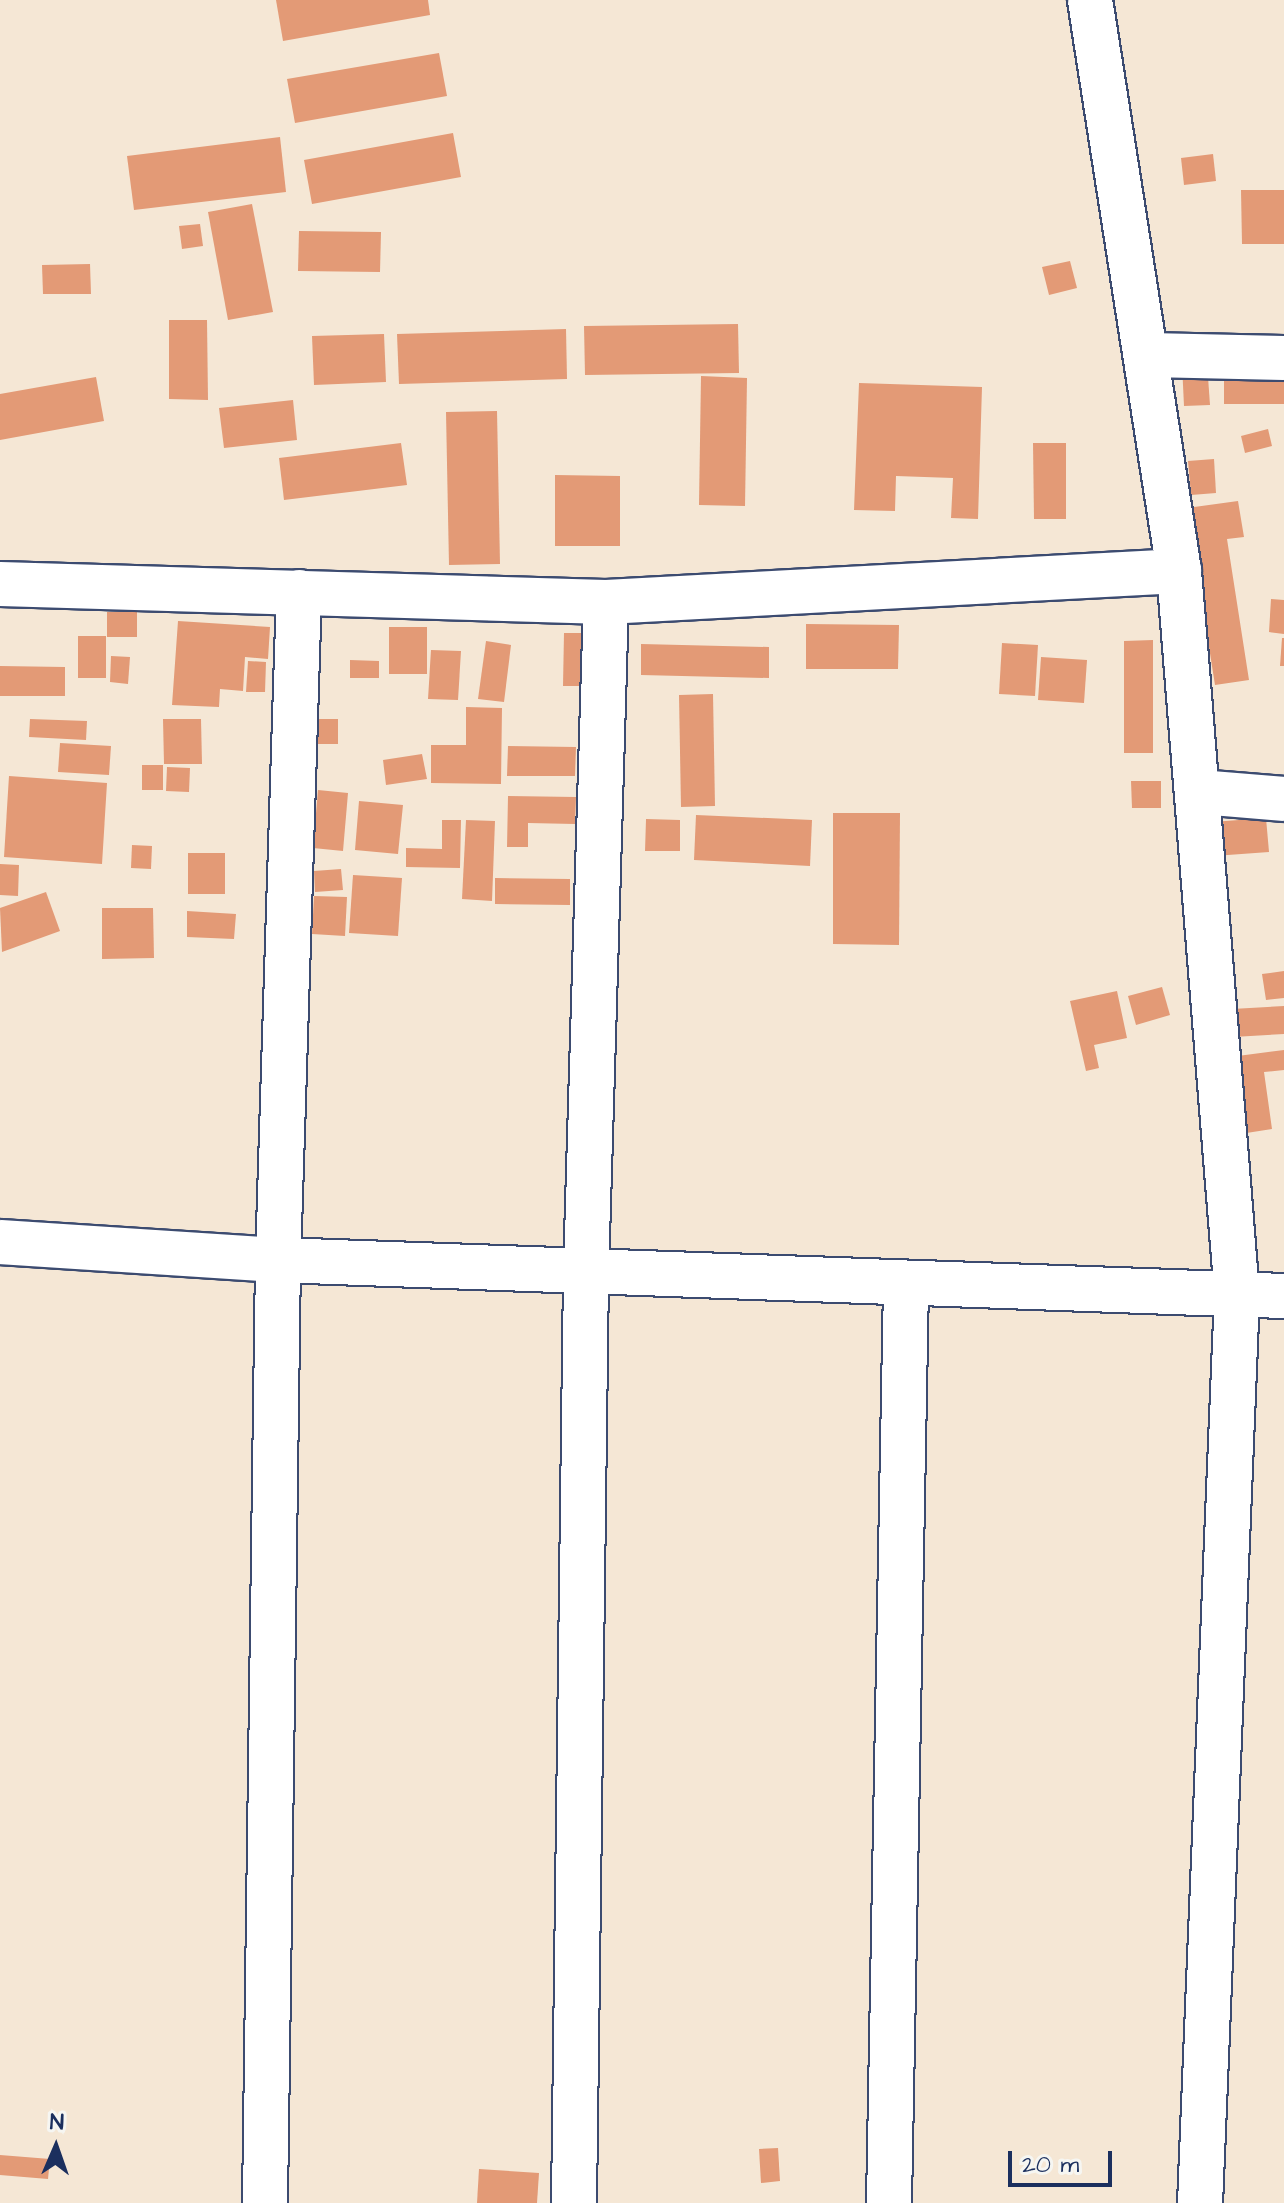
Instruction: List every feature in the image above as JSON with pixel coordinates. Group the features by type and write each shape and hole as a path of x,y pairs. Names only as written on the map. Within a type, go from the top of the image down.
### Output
{"street":[{"path":"1090,0 1149,355 1179,571 1237,1295 1200,2203"},
{"path":"1149,355 1284,358"},
{"path":"0,584 606,602 1179,571"},
{"path":"265,2203 278,1260 299,592"},
{"path":"574,2203 586,1271 606,602"},
{"path":"1199,792 1284,799"},
{"path":"0,1242 278,1260 1284,1296"},
{"path":"889,2203 906,1283"}],"building":[{"path":"276,0 428,0 430,15 283,41"},
{"path":"439,53 447,96 295,123 287,79"},
{"path":"453,133 461,177 312,204 304,160"},
{"path":"280,137 286,192 134,210 127,156"},
{"path":"1213,154 1216,181 1184,185 1181,158"},
{"path":"1241,190 1284,190 1284,244 1242,244"},
{"path":"252,204 273,312 228,320 208,212"},
{"path":"200,224 203,246 182,249 179,226"},
{"path":"299,231 381,232 380,272 298,271"},
{"path":"1070,261 1077,288 1049,295 1042,267"},
{"path":"90,264 91,294 43,294 42,265"},
{"path":"169,320 207,320 208,400 169,399"},
{"path":"738,324 739,373 585,375 584,326"},
{"path":"566,329 567,379 399,384 397,334"},
{"path":"384,334 386,382 314,385 312,336"},
{"path":"1207,363 1210,405 1184,406 1182,364"},
{"path":"1224,373 1284,374 1284,404 1224,404"},
{"path":"701,376 747,378 745,506 699,505"},
{"path":"96,377 104,421 0,440 0,394"},
{"path":"859,383 982,387 978,519 951,518 953,478 896,476 895,511 854,510"},
{"path":"293,400 297,440 224,448 219,408"},
{"path":"497,411 500,564 449,565 446,412"},
{"path":"1268,429 1272,446 1245,453 1241,436"},
{"path":"401,443 407,485 284,500 279,458"},
{"path":"1033,443 1066,443 1066,519 1034,519"},
{"path":"1214,459 1216,493 1191,495 1188,461"},
{"path":"555,475 620,476 620,546 555,546"},
{"path":"1238,501 1244,537 1227,539 1249,680 1215,685 1187,508"},
{"path":"1271,599 1284,600 1284,634 1269,632"},
{"path":"107,612 137,612 137,637 107,637"},
{"path":"178,621 270,627 268,659 245,657 243,691 220,689 219,707 172,705"},
{"path":"806,624 899,625 898,669 806,669"},
{"path":"389,627 427,627 427,674 389,674"},
{"path":"564,633 589,633 589,686 563,686"},
{"path":"78,636 106,636 106,678 78,678"},
{"path":"1282,638 1284,666 1280,666"},
{"path":"1153,640 1153,753 1124,753 1124,641"},
{"path":"486,641 511,645 504,702 478,699"},
{"path":"1002,643 1038,645 1035,696 999,694"},
{"path":"641,644 769,647 769,678 641,675"},
{"path":"431,650 461,651 458,700 428,699"},
{"path":"111,656 130,657 128,684 110,682"},
{"path":"1041,657 1087,660 1084,703 1038,700"},
{"path":"350,660 379,661 379,678 350,678"},
{"path":"248,661 266,662 265,692 246,692"},
{"path":"0,666 65,667 65,696 0,696"},
{"path":"713,694 715,806 681,807 679,695"},
{"path":"466,707 502,708 501,784 431,783 431,745 466,745"},
{"path":"30,719 87,721 86,740 29,737"},
{"path":"163,719 201,719 202,764 164,764"},
{"path":"317,719 338,719 338,744 316,744"},
{"path":"60,743 111,746 109,775 58,772"},
{"path":"508,746 576,747 575,776 507,776"},
{"path":"422,754 427,779 386,785 383,760"},
{"path":"142,765 163,765 163,790 142,790"},
{"path":"167,767 190,768 189,792 166,791"},
{"path":"9,776 107,783 102,864 4,857"},
{"path":"1131,781 1161,781 1161,808 1132,808"},
{"path":"318,790 348,793 343,851 313,848"},
{"path":"508,796 576,797 575,824 528,823 528,847 507,847"},
{"path":"359,801 403,805 398,854 355,850"},
{"path":"833,813 900,813 899,945 833,944"},
{"path":"696,815 812,820 810,866 694,860"},
{"path":"1266,818 1269,852 1214,856 1212,822"},
{"path":"646,819 680,820 680,851 645,851"},
{"path":"442,820 461,820 460,868 406,867 406,848 442,849"},
{"path":"466,820 495,821 492,901 462,899"},
{"path":"132,845 152,846 151,869 131,868"},
{"path":"188,853 225,853 225,894 188,894"},
{"path":"0,864 19,865 18,896 0,895"},
{"path":"341,869 343,890 315,892 314,871"},
{"path":"353,875 402,878 398,936 349,933"},
{"path":"495,878 570,879 570,905 495,904"},
{"path":"46,892 60,931 2,952 0,908"},
{"path":"314,896 347,897 345,936 312,934"},
{"path":"102,908 153,908 154,958 102,959"},
{"path":"187,911 236,914 234,939 187,937"},
{"path":"1284,971 1284,998 1266,1000 1262,974"},
{"path":"1162,987 1170,1015 1136,1025 1128,996"},
{"path":"1117,991 1127,1038 1094,1045 1099,1068 1086,1071 1070,1001"},
{"path":"1284,1006 1284,1034 1233,1037 1232,1009"},
{"path":"1284,1050 1284,1070 1264,1072 1272,1129 1240,1134 1230,1057"},
{"path":"778,2148 780,2181 761,2183 759,2149"},
{"path":"0,2155 50,2159 48,2179 0,2175"},
{"path":"479,2169 539,2173 537,2203 477,2203"}]}
